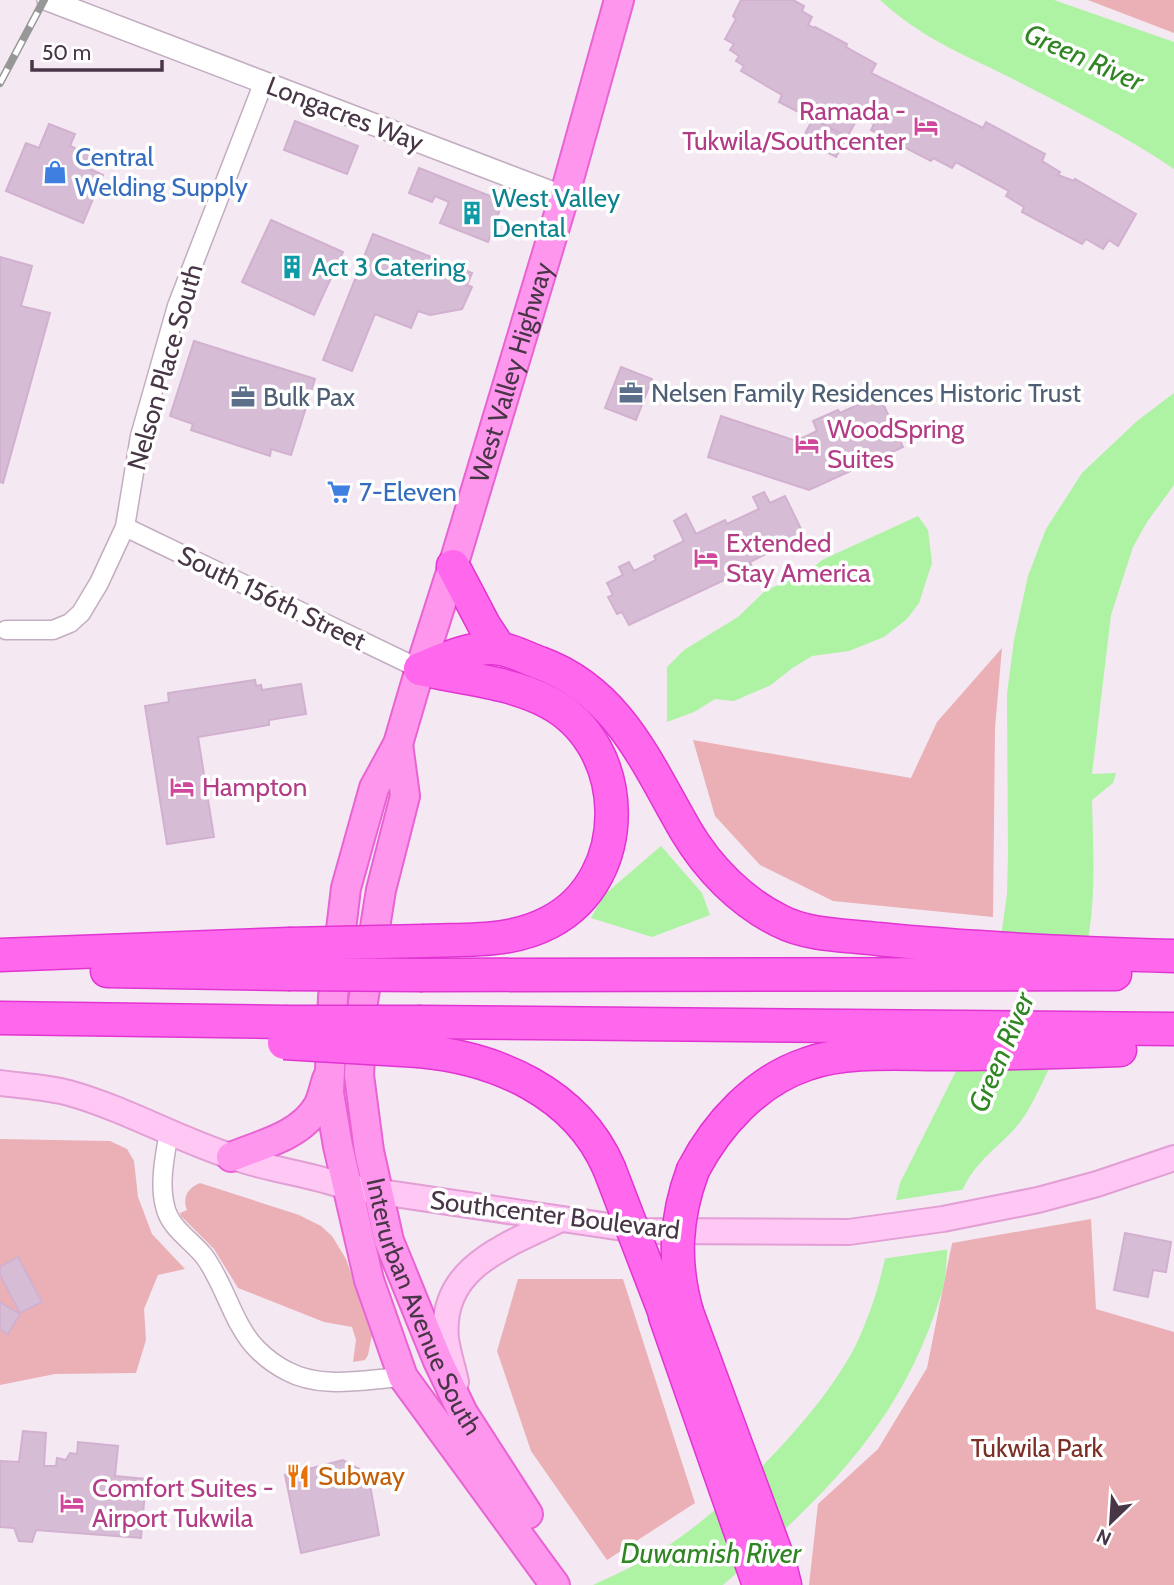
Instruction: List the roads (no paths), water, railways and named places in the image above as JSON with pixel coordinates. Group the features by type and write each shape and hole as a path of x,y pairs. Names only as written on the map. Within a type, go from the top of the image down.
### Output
{"highway":[{"path":"453,566 499,648"},
{"path":"419,669 457,653 499,648 556,669 577,681 609,707 658,778 687,832 708,862 738,894 756,908 780,922 804,930 933,959"},
{"path":"0,969 289,959 425,941 495,939 531,931 553,921 574,905 598,872 610,840 613,805 598,752 579,726 548,702 513,689 419,669"},
{"path":"0,956 289,959 423,975 933,959 1123,964 1174,974"},
{"path":"1123,964 1174,956"},
{"path":"0,1018 420,1037 913,1041 1043,1054 1103,1040 1174,1029"},
{"path":"0,1025 84,1033 284,1032"},
{"path":"420,1037 441,1053 483,1062 520,1077 542,1090 577,1119 594,1139 675,1312 720,1439 759,1585"},
{"path":"1103,1040 1174,1045"},
{"path":"675,1312 680,1284 676,1241 681,1208 693,1170 710,1141 734,1111 764,1087 808,1063 913,1041"},
{"path":"720,1439 779,1561 785,1585"}],"main road":[{"name":"West Valley Highway","path":"333,997 346,888 373,788 398,744 564,197 619,0"},
{"name":"West Valley Highway","path":"364,997 381,890 405,796 398,744"},
{"name":"Interurban Avenue South","path":"333,997 329,1093 369,1280 403,1377 547,1557 577,1585"},
{"name":"Interurban Avenue South","path":"364,997 360,1097 377,1192 389,1239 438,1361 463,1413 547,1557 555,1585"},
{"path":"231,1157 289,1133 306,1119 318,1106 330,1070"},
{"name":"Southcenter Boulevard","path":"0,1083 67,1092 141,1119 231,1157 322,1178 347,1187 643,1231 849,1232 943,1219 1038,1200 1097,1184 1174,1158"},
{"path":"463,1413 446,1340 446,1314 453,1293 467,1272 483,1259 559,1220"}],"street":[{"name":"Longacres Way","path":"48,0 564,197"},
{"name":"Nelson Place South","path":"6,630 53,630 70,623 81,613 99,583 125,527 140,436 177,306 263,84"},
{"name":"South 156th Street","path":"125,527 419,669"},
{"path":"169,1132 163,1185 165,1207 171,1221 216,1273 245,1334 256,1349 287,1371 306,1379 327,1382 403,1377"}],"water":[{"name":"Green River","path":"880,0 1054,0 1174,42 1174,169 1093,121 942,44 911,25"},
{"path":"1174,393 1174,485 1147,522 1133,547 1111,615 1092,774 1116,773 1113,783 1092,800 1093,900 1085,956 1073,1002 1058,1048 1027,1112 1012,1132 977,1166 963,1189 949,1229 942,1292 925,1340 881,1420 855,1455 794,1520 723,1585 593,1585 663,1549 689,1531 746,1482 801,1424 845,1364 860,1336 880,1279 900,1183 975,1033 1000,944 1007,894 1007,694 1014,640 1028,576 1046,529 1082,473 1137,421"},
{"path":"918,516 928,530 932,563 919,603 907,619 884,637 849,651 812,656 771,685 734,701 715,699 694,712 667,722 667,667 684,650 738,617 766,590 799,577 824,559"},
{"path":"661,846 702,893 710,915 652,937 591,918 604,895"}],"railway":[{"path":"0,83 44,0"}],"place":[{"name":"Ramada - Tukwila/Southcenter","path":"926,126"},
{"name":"Central Welding Supply","path":"55,172"},
{"name":"West Valley Dental","path":"472,213"},
{"name":"Act 3 Catering","path":"292,267"},
{"name":"Nelsen Family Residences Historic Trust","path":"631,393"},
{"name":"Bulk Pax","path":"243,397"},
{"name":"WoodSpring Suites","path":"807,444"},
{"name":"7-Eleven","path":"339,492"},
{"name":"Extended Stay America","path":"706,558"},
{"name":"Hampton","path":"182,787"},
{"name":"Subway","path":"298,1476"},
{"name":"Comfort Suites - Airport Tukwila","path":"72,1503"}],"park label":[{"name":"Tukwila Park","path":"1037,1448"}],"water label":[{"name":"Duwamish River","path":"711,1553"}]}
